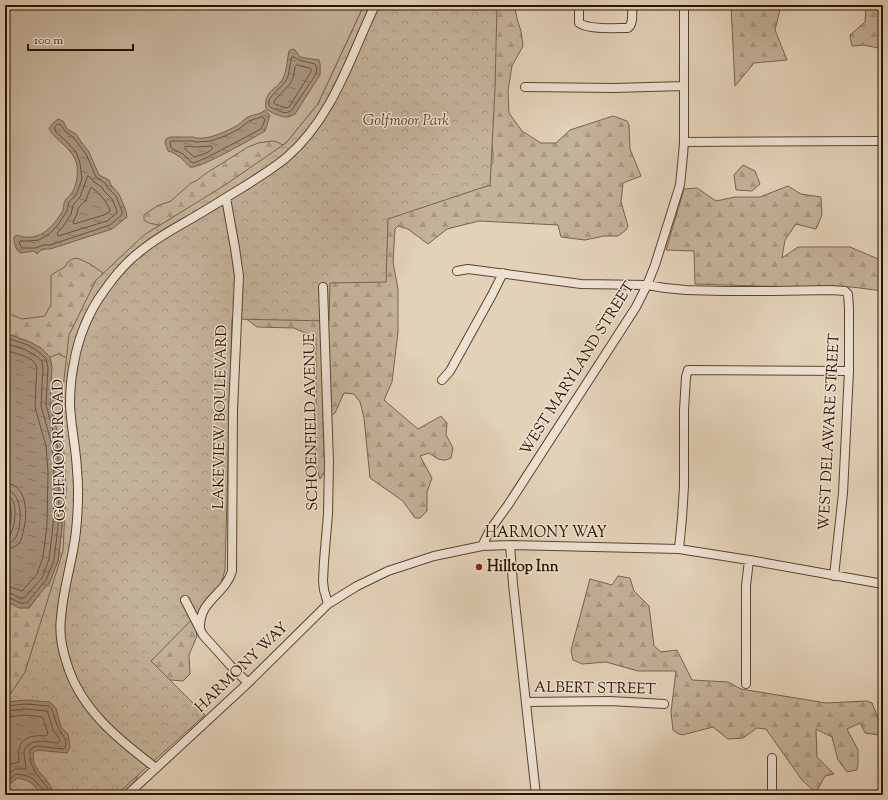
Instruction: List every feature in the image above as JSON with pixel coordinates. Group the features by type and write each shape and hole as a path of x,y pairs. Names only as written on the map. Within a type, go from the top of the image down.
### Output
{"street":[{"name":"GOLFMOOR ROAD","path":"156,768 116,736 89,707 72,680 62,647 60,618 76,532 78,491 70,405 72,378 77,349 96,302 126,263 154,241 269,171 287,157 307,137 330,105 375,5"},
{"path":"579,5 579,24 605,28 630,27 632,5"},
{"name":"WEST MARYLAND STREET","path":"482,546 490,530 508,505 648,285 680,185 684,142 684,5"},
{"path":"525,87 614,88 684,86"},
{"path":"684,142 883,141"},
{"name":"LAKEVIEW BOULEVARD","path":"200,628 201,617 206,606 229,580 232,571 233,410 239,276 226,198"},
{"path":"458,271 468,269 581,284 648,285"},
{"path":"442,380 450,371 503,273"},
{"name":"WEST DELAWARE STREET","path":"648,285 679,289 715,291 831,290 844,291 848,294 849,371 843,493 838,553 834,576"},
{"name":"SCHOENFIELD AVENUE","path":"323,287 329,462 328,508 323,582 328,604"},
{"path":"679,549 684,486 684,410 686,377 688,371 849,371"},
{"path":"510,545 536,795"},
{"name":"HARMONY WAY","path":"127,795 248,683 328,604 357,586 388,571 434,556 482,546 510,545 679,549 883,584"},
{"path":"746,684 746,586 749,560"},
{"path":"185,600 204,635 248,683"},
{"name":"ALBERT STREET","path":"526,702 610,701 664,704"},
{"path":"772,758 772,795"}],"green space":[{"path":"5,5 364,5 318,104 286,143 225,185 61,406 5,702"},
{"name":"Golfmoor Park","path":"364,5 497,5 495,89 490,185 388,219 386,282 330,283 329,321 232,319 225,570 221,584 198,613 151,661 205,715 116,795 5,795 5,702 25,672 63,551 66,488 61,406 69,335 96,280 144,235 225,185 286,143 318,104"},
{"name":"Golfmoor Park","path":"492,5 514,5 521,31 523,46 512,66 508,91 509,113 522,131 541,143 556,143 570,130 613,116 627,121 629,125 630,149 641,176 623,183 621,202 628,226 626,230 618,236 604,236 585,240 561,237 558,225 479,221 447,229 428,244 408,229 398,226 395,229 393,262 398,289 398,332 392,382 384,400 418,429 441,416 447,423 446,435 453,448 451,458 445,460 434,457 429,453 420,456 432,478 427,492 427,511 420,518 415,518 403,501 370,478 364,418 360,402 354,394 344,393 335,413 323,421 325,471 320,479 316,465 316,338 294,328 257,327 245,318 234,272 191,616 197,636 189,655 190,674 183,681 159,679 139,773 133,786 120,795 49,795 26,700 5,702 5,691 8,687 5,672 5,648 8,644 8,624 5,620 5,601 29,608 38,596 58,561 62,527 63,498 55,421 50,405 57,395 62,396 72,360 58,354 50,357 41,348 11,335 5,334 5,312 22,319 45,316 51,304 51,275 65,267 72,259 77,258 90,264 103,273 107,282 163,226 149,223 144,220 144,215 157,206 171,201 191,183 248,147 258,143 272,141 277,142 301,154 485,170 493,163 490,133"},
{"path":"731,5 781,5 775,30 787,60 754,63 735,86"},
{"path":"866,5 883,5 883,49 864,45 852,46 850,35 865,22"},
{"path":"743,165 755,171 760,184 752,191 736,190 734,175"},
{"path":"788,186 801,194 821,197 822,215 816,229 796,224 785,240 782,258 798,247 850,247 883,261 883,291 852,287 695,284 694,251 666,250 684,189 697,188 716,201 735,197 760,197"},
{"path":"5,506 11,508 11,519 10,526 5,536"},
{"path":"618,576 630,578 634,591 649,606 654,646 661,652 677,650 692,680 728,682 741,689 826,703 867,701 872,703 880,723 879,735 865,733 860,723 847,729 858,750 857,770 847,772 838,760 832,737 816,729 817,757 834,774 825,776 818,789 814,791 802,780 766,729 757,728 743,738 728,739 713,727 682,735 673,730 671,712 676,671 638,671 606,662 582,664 573,660 571,650 590,579 612,585"}],"water":[{"path":"292,49 295,50 300,57 319,60 320,75 295,114 285,117 266,109 266,102 269,94 284,76 289,51"},
{"path":"265,110 270,115 265,131 227,152 195,167 190,167 182,159 168,151 165,143 166,139 170,137 209,137 228,130 238,125 248,117 261,113"},
{"path":"58,119 63,121 67,129 76,134 89,152 99,175 109,180 111,185 119,194 127,217 112,229 40,251 37,254 34,251 20,253 15,246 14,237 17,235 23,237 35,236 50,228 62,212 64,202 73,191 76,184 77,165 75,159 69,150 52,134 49,129"},
{"path":"5,334 30,342 41,348 50,357 52,367 50,405 61,444 63,498 62,527 58,561 50,582 29,608 19,608 5,601 5,536 11,522 11,511 10,505 5,497"},
{"path":"5,620 9,627 10,638 5,648"},
{"path":"26,700 50,702 56,708 61,727 68,734 70,747 67,753 37,750 33,753 34,762 38,771 51,788 52,792 49,795 39,792 33,784 25,780 17,778 12,783 5,782 5,702"}],"place":[{"name":"Hilltop Inn","path":"479,567"}]}
